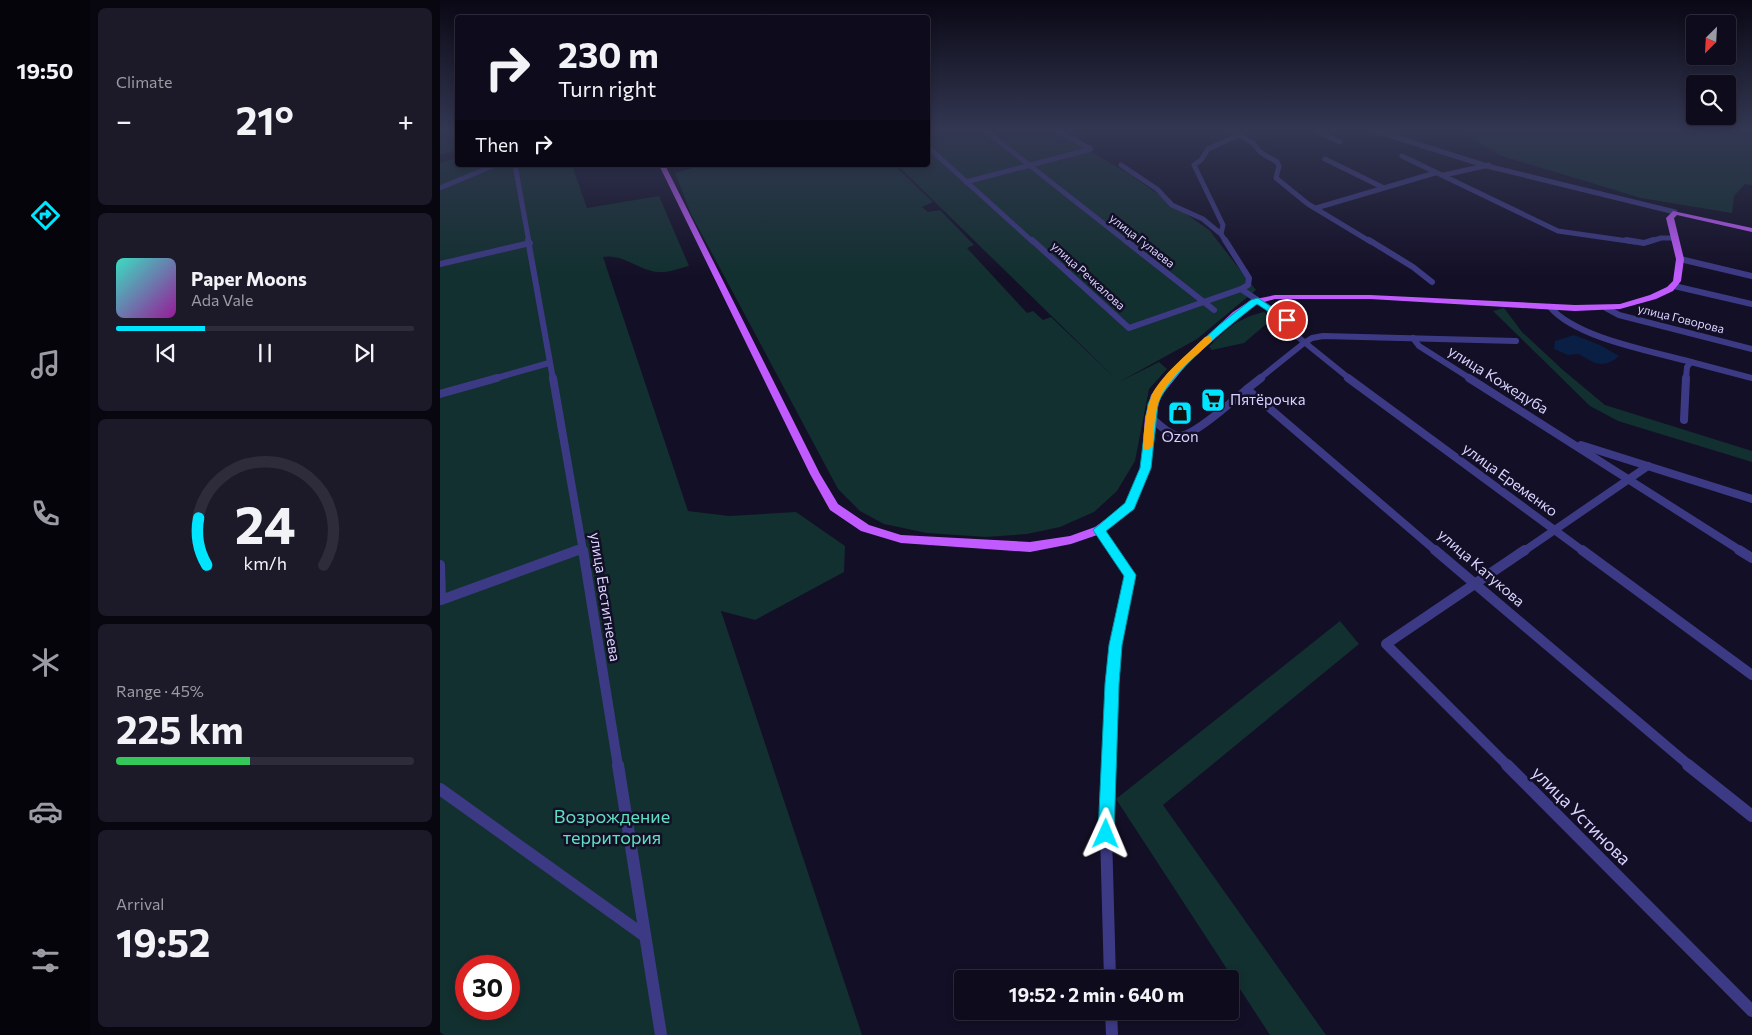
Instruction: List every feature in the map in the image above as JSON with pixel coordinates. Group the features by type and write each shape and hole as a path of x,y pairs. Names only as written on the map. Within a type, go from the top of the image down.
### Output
{"main road":[{"path":"669,179 815,474 834,507 865,528 901,539 1030,547 1071,540 1099,530 1130,506 1146,468 1150,417 1156,395 1172,374 1231,319 1258,301 1275,297 1370,297 1550,307 1606,308 1644,300 1674,286 1678,276 1680,259 1670,218 1675,212 1752,230"}],"street":[{"path":"440,188 461,179"},
{"name":"улица Евстигнеева","path":"518,179 582,548 661,1035"},
{"name":"улица Речкалова","path":"963,179 1129,328 1241,289"},
{"path":"966,182 977,179"},
{"name":"улица Гулаева","path":"1047,179 1214,310"},
{"path":"1142,179 1157,189 1172,205 1203,219 1221,234 1249,278 1248,285 1241,289 1258,301"},
{"path":"1201,179 1223,226 1221,234"},
{"path":"1278,179 1308,204 1413,267 1432,282"},
{"path":"1366,179 1382,187"},
{"path":"1316,208 1411,179"},
{"path":"1454,179 1500,205 1558,231 1644,243 1661,238 1675,238"},
{"path":"1546,179 1675,212"},
{"path":"440,264 530,243"},
{"path":"1680,259 1752,276"},
{"path":"1674,286 1752,304"},
{"name":"улица Еременко","path":"1258,301 1287,320 1293,333 1343,374 1752,675"},
{"path":"1550,307 1569,325 1585,332 1752,378"},
{"name":"улица Говорова","path":"1606,308 1619,315 1752,349"},
{"name":"улица Кожедуба","path":"1304,343 1312,338 1323,336 1516,341"},
{"name":"улица Кожедуба","path":"1413,338 1419,346 1752,558"},
{"path":"1150,417 1178,436 1186,435 1211,418 1304,343"},
{"path":"1684,420 1687,367 1691,362"},
{"path":"440,394 549,363"},
{"name":"улица Катукова","path":"1247,389 1662,744 1752,816"},
{"name":"улица Кожедуба","path":"1571,442 1752,498"},
{"path":"1474,582 1556,531 1648,466"},
{"path":"1099,530 1130,575 1116,645 1106,782 1110,970"},
{"path":"440,565 441,600 582,548"},
{"name":"улица Устинова","path":"1474,582 1386,644 1752,1011"},
{"path":"440,789 645,936"},
{"path":"1111,1020 1112,1035"}],"green space":[{"name":"Возрождение территория","path":"440,179 577,179 587,208 659,196 689,266 659,272 610,256 603,257 688,511 729,516 796,512 845,546 844,572 755,620 721,611 862,1035 444,1035 440,1032"},
{"path":"677,179 909,179 933,202 922,207 928,212 940,210 974,245 967,248 1027,313 1033,311 1043,320 1051,317 1118,381 912,179 1137,179 1209,230 1256,290 1197,339 1119,382 1159,362 1167,369 1149,389 1135,461 1117,491 1094,512 1060,527 1027,534 986,537 927,533 884,524 860,511 838,489 691,214"},
{"path":"1579,179 1752,179 1752,185 1745,184 1734,196 1732,213 1641,198"},
{"path":"1504,308 1522,332 1605,405 1752,451 1752,462 1618,421 1590,406 1493,311"},
{"path":"1264,312 1272,319 1244,343 1212,350 1209,347 1239,321"},
{"path":"1340,621 1359,644 1163,805 1326,1035 1270,1035 1239,987 1239,970 1228,970 1116,799"}],"water":[{"path":"1574,335 1600,345 1619,356 1608,363 1599,364 1579,354 1568,355 1554,349 1555,341"}],"slow traffic":[{"path":"1148,446 1150,417 1156,395 1172,374 1209,339"}],"place":[{"name":"Пятёрочка","path":"1213,400"},
{"name":"Ozon","path":"1180,413"}],"route":[{"path":"1106,834 1106,782 1112,684 1116,645 1130,575 1099,530 1130,506 1146,468 1150,417 1153,404 1156,395 1172,374 1238,313 1254,302 1258,301 1287,320"}]}
